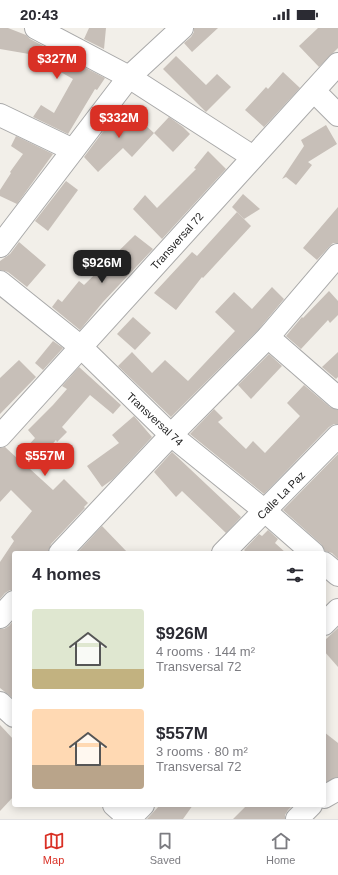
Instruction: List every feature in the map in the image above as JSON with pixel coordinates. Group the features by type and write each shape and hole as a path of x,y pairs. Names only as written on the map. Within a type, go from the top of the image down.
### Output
{"street":[{"path":"36,28 129,77 253,157"},
{"path":"0,246 129,77 182,28"},
{"name":"Transversal 72","path":"0,436 338,64"},
{"path":"314,91 338,115"},
{"path":"0,114 73,150"},
{"path":"62,551 171,435 268,337 338,255"},
{"name":"Transversal 74","path":"0,282 81,347 171,435 265,510 311,551"},
{"path":"268,337 338,398"},
{"name":"Calle La Paz","path":"225,551 338,436"},
{"path":"326,564 338,575"},
{"path":"0,617 12,604"},
{"path":"326,622 338,610"},
{"path":"0,703 12,714"},
{"path":"326,796 338,789"},
{"path":"116,807 130,819 141,807"},
{"path":"297,819 309,807"}],"building":[{"path":"0,28 8,28 26,35 30,39 105,78 97,90 95,89 68,134 33,117 41,105 54,113 73,79 29,54 0,49"},
{"path":"89,28 106,28 104,49 84,39"},
{"path":"194,28 218,28 192,52 184,43 191,37 194,32"},
{"path":"318,28 338,28 338,48 319,67 299,46"},
{"path":"176,56 206,85 217,74 231,87 206,112 163,69"},
{"path":"283,72 300,88 264,127 245,110 266,87 268,89"},
{"path":"123,105 154,133 132,157 123,148 98,172 84,157"},
{"path":"169,117 190,134 173,152 154,133"},
{"path":"326,125 337,144 308,162 312,165 296,185 286,177 282,179 304,146 301,140"},
{"path":"16,136 53,154 17,204 0,196 0,190 11,173 10,172 23,154 11,146"},
{"path":"208,151 226,169 162,239 133,209 145,195 157,208 196,169 194,168"},
{"path":"66,181 78,190 48,231 35,221"},
{"path":"243,194 260,209 244,219 232,207"},
{"path":"338,207 338,243 333,243 317,260 303,248"},
{"path":"237,212 251,226 203,278 202,277 176,310 154,293 192,252 197,256"},
{"path":"135,235 153,249 103,302 80,330 52,307 58,299 62,302 79,281 84,285"},
{"path":"19,242 46,265 27,287 8,272 0,270 0,261 10,254"},
{"path":"272,287 284,299 259,329 171,417 118,366 132,352 152,373 165,360 188,381 235,331 215,312 234,292 252,309"},
{"path":"329,291 338,301 338,315 330,323 328,320 301,349 286,336 302,317 303,318"},
{"path":"133,317 151,333 135,350 117,334"},
{"path":"53,341 63,348 43,370 35,363"},
{"path":"338,352 338,377 336,379 322,367"},
{"path":"269,354 282,366 251,399 238,385"},
{"path":"19,360 36,377 0,414 0,378"},
{"path":"79,367 121,405 113,414 90,395 62,427 67,432 57,442 56,440 30,469 53,490 64,479 88,503 51,544 49,551 12,551 12,590 5,593 0,599 0,562 14,541 11,537 32,511 11,490 0,502 0,448 5,447 17,458 35,438 28,430 67,389 62,386"},
{"path":"304,385 330,407 338,410 338,424 334,424 329,427 264,494 190,434 214,409 223,418 218,422 246,449 253,441 265,453 300,416 287,403"},
{"path":"134,416 152,437 113,479 102,487 87,466 119,443 112,435"},
{"path":"172,452 241,517 226,533 182,491 176,497 154,472"},
{"path":"338,454 338,559 332,553 325,551 321,544 283,510"},
{"path":"102,526 126,551 79,551"},
{"path":"268,530 278,539 275,543 284,551 244,550 259,534 262,536"},
{"path":"12,622 12,697 0,688 0,629 4,629"},
{"path":"338,628 338,667 326,653 326,639"},
{"path":"0,725 12,738 12,798 0,811"},
{"path":"326,734 338,743 338,777 326,782"},
{"path":"158,807 192,807 183,819 147,819"},
{"path":"245,807 291,807 285,815 285,819 233,819"}]}
